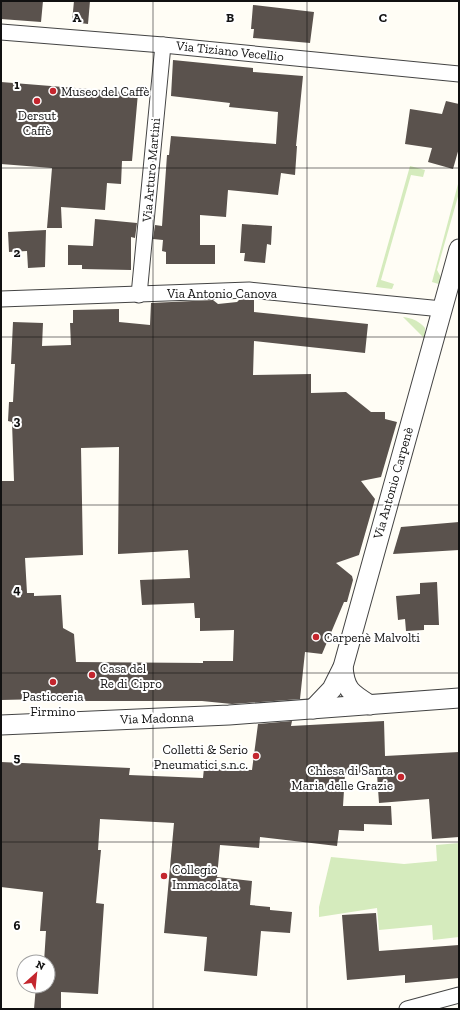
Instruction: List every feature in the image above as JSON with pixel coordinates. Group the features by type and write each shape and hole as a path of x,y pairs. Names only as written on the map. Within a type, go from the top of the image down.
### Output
{"street":[{"name":"Via Tiziano Vecellio","path":"1,32 163,45 459,74"},
{"name":"Via Arturo Martini","path":"139,295 163,45"},
{"name":"Via Antonio Carpenè","path":"313,709 332,689 343,666 442,309 458,260"},
{"name":"Via Antonio Canova","path":"1,299 249,290 442,309"},
{"path":"343,666 345,684 350,691 370,705"},
{"name":"Via Madonna","path":"1,725 313,709 459,698"},
{"path":"407,1009 459,995"}],"green space":[{"path":"410,166 425,170 423,177 411,175 381,280 394,284 392,289 376,287"},
{"path":"458,184 459,193 437,270 443,281 442,285 432,282"},
{"path":"403,317 415,320 425,328 425,339"},
{"path":"459,843 459,937 433,940 432,925 379,930 377,908 319,917 319,907 331,857 404,864 437,861 436,845"}],"building":[{"path":"1,1 43,1 41,22 1,19"},
{"path":"74,1 90,1 88,24 72,22"},
{"path":"253,5 314,12 310,43 253,38 254,29 251,29"},
{"path":"173,60 253,68 253,72 303,76 296,146 295,175 281,173 278,195 228,190 226,217 200,215 200,245 215,245 215,264 166,264 166,252 162,251 163,240 153,239 155,225 162,226 167,155 169,155 171,136 276,144 278,112 229,107 230,103 171,96"},
{"path":"1,82 138,93 132,161 122,161 121,184 107,183 105,210 61,207 62,228 47,228 52,168 1,164"},
{"path":"446,101 459,104 459,148 453,169 428,162 432,148 405,144 410,109 442,114"},
{"path":"95,219 137,223 135,238 131,237 131,270 82,269 82,265 68,265 68,245 93,246"},
{"path":"242,224 272,226 271,245 267,244 265,263 244,261 245,253 240,253"},
{"path":"46,230 45,267 28,268 27,251 9,252 8,232"},
{"path":"240,299 254,300 254,312 368,324 365,353 254,341 253,375 311,374 311,393 346,392 371,412 385,412 385,419 397,422 381,477 361,481 375,499 359,555 336,563 352,576 353,580 347,602 344,602 322,654 305,652 300,699 232,704 202,701 73,701 44,699 1,700 1,481 14,481 12,422 8,421 9,402 13,402 15,364 11,364 13,322 43,323 42,346 71,345 70,323 73,323 73,310 119,309 119,322 150,325 151,303 213,300 218,304 237,302","holes":["119,447 118,554 188,550 190,578 140,580 142,605 194,603 195,618 200,618 200,631 234,630 233,661 203,661 203,663 76,662 74,634 63,628 61,595 34,596 34,593 27,593 25,558 83,555 81,448"]},
{"path":"459,522 459,550 393,554 401,527"},
{"path":"437,582 439,625 424,625 424,630 406,631 405,619 398,620 396,596 420,594 420,583"},
{"path":"292,721 291,726 384,721 385,756 459,752 459,837 432,839 429,799 379,803 377,774 345,774 343,806 391,806 392,825 364,824 364,831 339,830 337,846 260,837 259,848 220,845 217,877 252,881 250,905 270,907 270,910 292,912 290,933 261,931 257,976 204,971 207,937 164,933 174,823 100,819 98,850 101,850 96,903 104,904 98,994 61,992 61,1009 34,1009 35,994 56,994 56,954 45,954 46,931 40,931 43,892 1,887 1,762 130,768 129,775 203,778 204,768 252,770 258,724"},
{"path":"376,913 379,951 459,945 459,978 405,983 405,975 347,980 342,915"}],"place":[{"name":"Museo del Caffè","path":"53,91"},
{"name":"Dersut Caffè","path":"37,101"},
{"name":"Carpenè Malvolti","path":"316,637"},
{"name":"Casa del Re di Cipro","path":"92,675"},
{"name":"Pasticceria Firmino","path":"53,682"},
{"name":"Colletti & Serio Pneumatici s.n.c.","path":"256,756"},
{"name":"Chiesa di Santa Maria delle Grazie","path":"401,777"},
{"name":"Collegio Immacolata","path":"164,876"}]}
